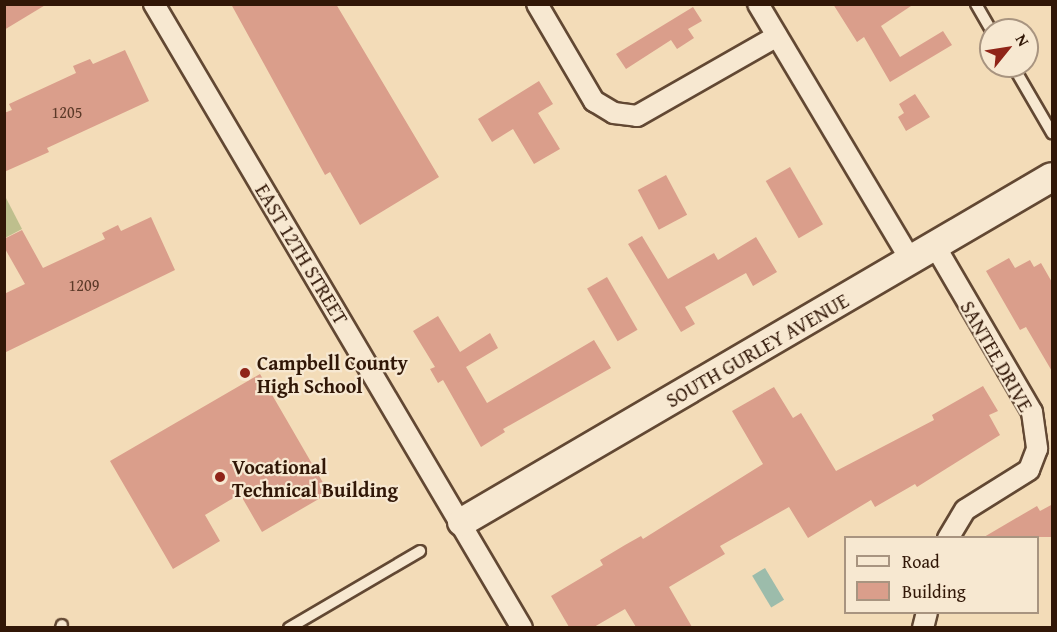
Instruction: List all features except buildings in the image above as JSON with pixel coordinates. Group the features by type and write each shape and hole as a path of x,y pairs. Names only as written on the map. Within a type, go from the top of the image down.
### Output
{"street":[{"name":"EAST 12TH STREET","path":"154,4 522,627"},
{"path":"537,4 594,101 614,113 637,116 777,36"},
{"path":"758,4 910,261"},
{"name":"SOUTH GURLEY AVENUE","path":"462,522 1053,177"},
{"name":"SANTEE DRIVE","path":"935,246 1032,412 1045,452 1029,470 965,510 949,536"}],"lane":[{"path":"976,4 985,18"},
{"path":"1020,78 1053,133"},
{"path":"289,627 420,551"}],"green space":[{"path":"6,198 22,229 5,238 4,199"}],"shaded area":[{"path":"765,568 784,600 771,607 752,576"}],"place":[{"name":"Campbell County High School","path":"245,373"},
{"name":"Vocational Technical Building","path":"220,477"}]}
